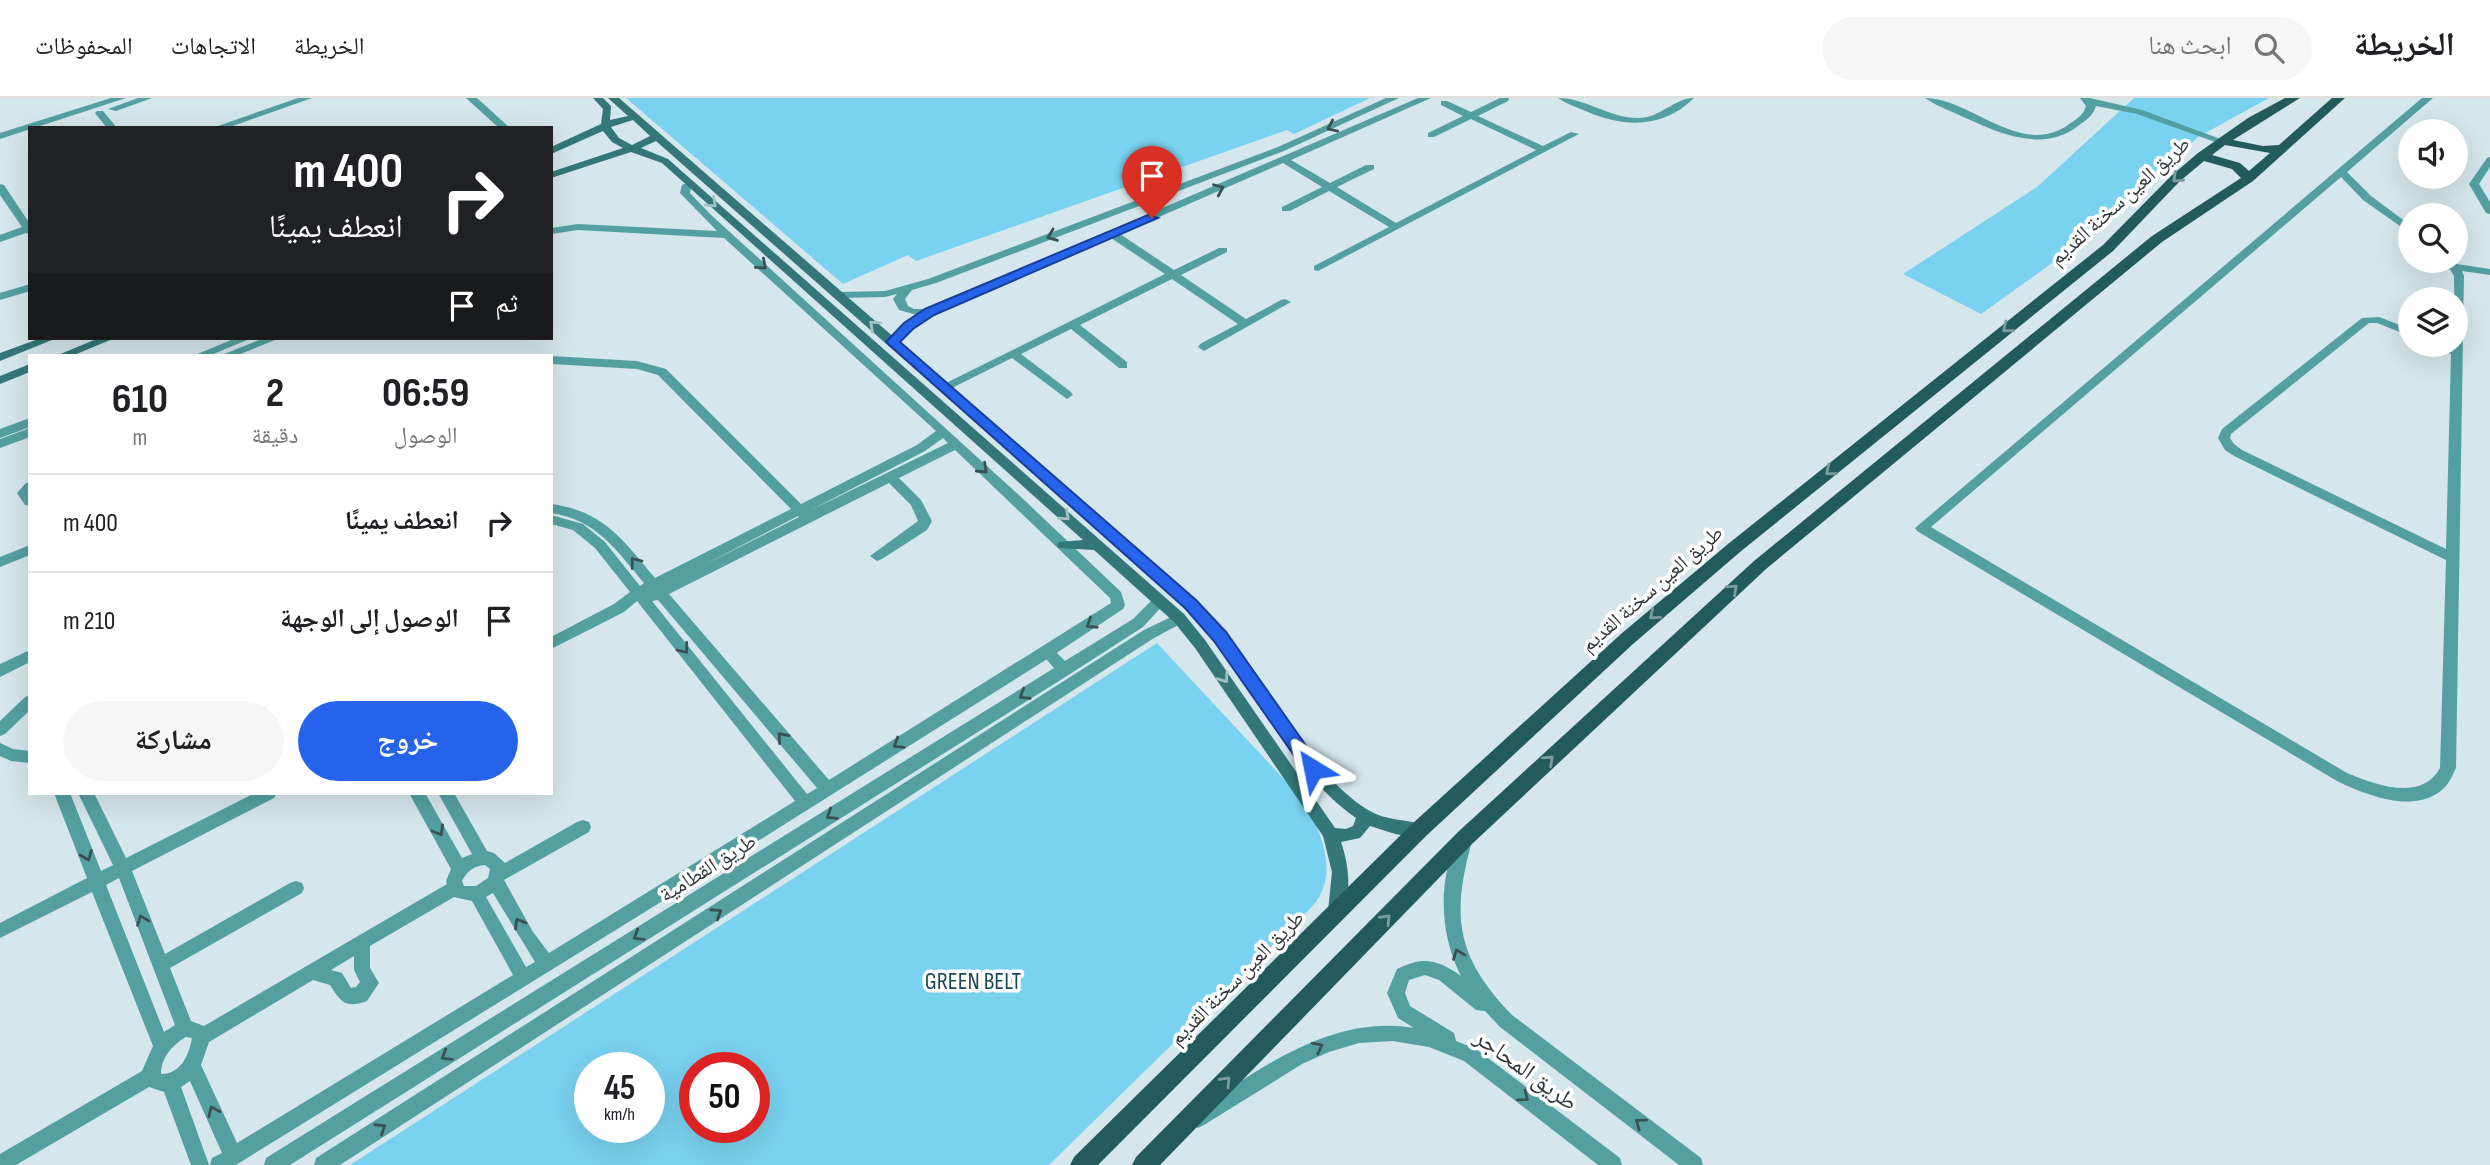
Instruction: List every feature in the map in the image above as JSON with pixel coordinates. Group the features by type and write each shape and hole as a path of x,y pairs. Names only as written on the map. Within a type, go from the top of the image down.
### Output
{"main road":[{"path":"598,98 608,108 606,127"},
{"path":"613,98 1191,604 1220,636 1318,775 1336,793 1364,815 1390,826 1419,830"},
{"name":"طريق العين سخنة القديم","path":"1082,1165 1419,830 1645,623 1734,548 2108,248 2175,179 2202,156 2221,141 2294,98"},
{"path":"1144,1165 1465,838 1760,565 2169,229 2249,178 2286,148 2339,98"},
{"path":"553,150 635,117"},
{"path":"606,127 630,148 662,159 1179,618 1200,644 1330,833 1338,855 1341,879 1336,911"},
{"path":"553,174 657,136"},
{"path":"2221,141 2263,150 2286,148"},
{"path":"567,146 585,148 590,162"},
{"path":"2202,156 2236,166 2249,178"},
{"path":"0,358 46,340"},
{"path":"67,354 105,340"},
{"path":"0,380 28,369"},
{"path":"1064,545 1098,545"},
{"path":"1330,833 1349,836 1356,834 1362,828 1364,815"}],"street":[{"path":"32,126 121,98"},
{"path":"61,126 147,98"},
{"path":"223,126 307,98"},
{"path":"471,98 503,126"},
{"path":"840,295 873,295 907,289 1281,149 1394,98"},
{"path":"892,342 908,326 930,312 1426,98"},
{"path":"1563,98 1602,116 1631,122 1658,118 1689,98"},
{"path":"1574,98 1605,113 1634,117 1654,113 1679,98"},
{"path":"1930,98 2010,132 2040,138 2059,135 2085,116 2091,110 2087,100"},
{"path":"2428,98 1922,528 2342,777 2368,788 2394,793 2417,793 2435,787 2446,775 2448,768 2457,357"},
{"path":"1431,135 1505,99"},
{"path":"2087,100 2139,112 2221,141"},
{"path":"1444,103 1543,150"},
{"path":"100,113 110,126"},
{"path":"0,136 28,127"},
{"path":"1318,268 1574,134"},
{"path":"0,146 28,137"},
{"path":"1286,160 1396,227"},
{"path":"2490,160 2474,184 2490,211"},
{"path":"1286,209 1370,167"},
{"path":"2340,171 2367,198 2398,221"},
{"path":"87,795 123,868 159,966 193,1033 192,1065 226,1161 1047,652 1118,605 1116,596 1064,545 706,216 685,194 685,187 691,184"},
{"path":"0,187 28,229"},
{"path":"2320,189 2346,191 2367,198"},
{"path":"676,232 706,216"},
{"path":"1084,224 1101,228 1101,239"},
{"path":"553,231 578,227 727,234"},
{"path":"0,239 28,230"},
{"path":"1113,234 1246,324"},
{"path":"944,387 1223,250"},
{"path":"2468,268 2489,273"},
{"path":"0,297 28,288"},
{"path":"907,289 899,299 903,308 912,312 930,312"},
{"path":"1204,347 1285,302"},
{"path":"2398,328 2379,320 2366,320 2225,432 2224,438 2238,453 2452,558"},
{"path":"1072,324 1123,365"},
{"path":"223,352 243,340"},
{"path":"223,352 267,340"},
{"path":"1013,353 1067,395"},
{"path":"553,360 637,365 662,372 805,514"},
{"path":"0,433 28,423"},
{"path":"553,643 805,514 921,449 943,432"},
{"path":"0,444 28,433"},
{"path":"805,514 957,444"},
{"path":"877,556 914,533 925,521 916,503 890,476"},
{"path":"553,508 582,514 596,520 630,555 649,593 804,802"},
{"path":"553,519 564,521 590,535 649,593 826,788"},
{"path":"0,562 28,551"},
{"name":"طريق القطامية","path":"273,1165 1065,670 1138,623 1160,601"},
{"name":"طريق القطامية","path":"323,1165 1137,641 1179,618"},
{"path":"1047,652 1065,670"},
{"path":"0,671 28,656"},
{"path":"2,724 28,703"},
{"path":"0,748 11,755 28,757"},
{"path":"63,795 162,1048"},
{"path":"0,931 265,795"},
{"path":"418,795 460,869"},
{"path":"447,795 482,858"},
{"path":"455,888 461,893 476,894 496,878 583,827"},
{"name":"طريق المحاجر","path":"1465,838 1453,885 1452,936 1471,981 1506,1021 1695,1165"},
{"path":"455,888 455,877 470,861 482,858 496,862 496,878 522,928 546,963"},
{"path":"159,966 296,888"},
{"path":"0,1164 151,1076 169,1038 193,1033 312,972 455,888"},
{"path":"476,894 523,977"},
{"path":"312,972 336,979 347,996 361,995 370,983 362,970 362,943"},
{"path":"1470,1055 1404,1012 1396,993 1403,975 1420,966 1440,970 1506,1021"},
{"path":"557,986 569,1008"},
{"name":"طريق المحاجر","path":"1176,1133 1310,1051 1345,1036 1383,1031 1421,1035 1470,1055 1613,1165"},
{"path":"151,1076 156,1082 170,1083 183,1076 192,1065"},
{"path":"170,1083 200,1165"}],"green space":[{"path":"626,98 1370,98 1294,134 1287,130 916,261 908,255 843,284"},
{"path":"2134,98 2269,98 2198,137 2112,220 1981,314 1903,274 2037,187"},
{"name":"GREEN BELT","path":"1157,643 1307,804 1324,849 1325,884 1313,905 1298,921 1049,1165 350,1165"}],"route":[{"path":"1152,218 930,312 908,326 892,342 1191,604 1220,636 1313,769"}]}
